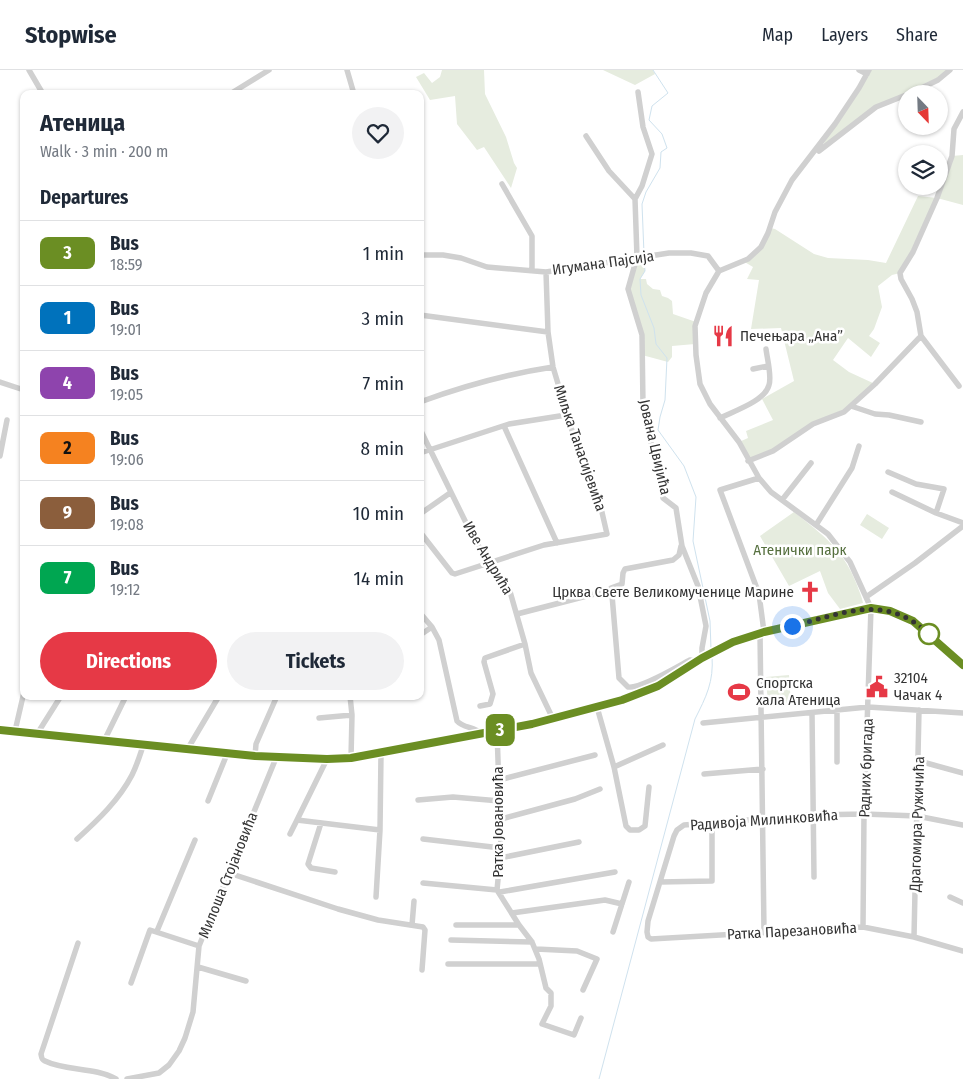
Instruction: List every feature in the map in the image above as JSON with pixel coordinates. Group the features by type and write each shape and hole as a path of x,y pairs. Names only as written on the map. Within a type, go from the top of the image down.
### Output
{"main road":[{"path":"0,730 276,758 327,759 381,754 553,719 597,707 640,694 658,686 701,658 733,642 762,633 871,608 890,611 913,621 963,665"}],"street":[{"path":"29,70 41,90"},
{"path":"236,90 269,70"},
{"path":"347,70 353,90"},
{"path":"859,70 868,72 814,153 792,180 775,212 762,247 748,259 719,272 706,293 700,306 695,326 695,344 697,369 702,390 710,404 739,442 759,478 771,492 828,534 850,562 871,608"},
{"path":"927,85 938,80 950,70"},
{"path":"586,136 609,171 635,199 642,186 652,154 643,128 638,92"},
{"path":"814,153 876,108 898,98"},
{"path":"959,386 921,336 917,312 900,273 913,252 937,198 952,156 954,129 963,112"},
{"path":"502,184 532,236 532,270"},
{"name":"Јована Цвијића","path":"635,199 637,257 628,289 642,335 642,405 664,498 676,508 682,546 698,586 706,626 701,658"},
{"name":"Игумана Пајсија","path":"424,255 444,255 461,258 487,267 546,272 669,253 704,254 711,258 719,272"},
{"name":"Миљка Танасијевића","path":"546,272 548,332 553,367 579,454 598,495 607,534 557,543"},
{"path":"424,316 548,332"},
{"path":"748,461 773,451 813,424 835,417 851,406 921,336"},
{"path":"720,418 759,399 769,386 766,349"},
{"path":"753,369 768,366"},
{"path":"424,401 486,380 553,367"},
{"path":"0,382 20,389"},
{"path":"851,406 875,414 921,422"},
{"path":"424,451 504,426 566,415"},
{"path":"0,456 7,420"},
{"path":"424,537 452,573 455,574 544,545 557,543 504,426"},
{"name":"Иве Андрића","path":"424,437 472,535 489,563 509,588 531,672 553,719"},
{"path":"816,525 852,468 859,446"},
{"path":"782,500 811,463"},
{"path":"888,472 916,484 944,489 936,513"},
{"path":"759,478 720,490 757,588 762,633 764,931"},
{"path":"866,597 915,563 962,522 936,513 892,492"},
{"path":"424,511 450,493"},
{"path":"517,614 610,590 622,584 625,569 676,558 680,554 682,546"},
{"path":"610,590 619,678 628,687 631,688 646,682 690,660 701,658"},
{"name":"Радних бригада","path":"863,927 864,814 871,608"},
{"path":"424,618 439,640 457,721 462,726 476,729 481,734"},
{"path":"424,632 432,627"},
{"path":"480,706 490,704 493,696 484,659 525,644"},
{"path":"15,731 22,700"},
{"path":"37,734 58,700"},
{"path":"104,741 124,700"},
{"path":"187,750 217,700"},
{"path":"255,756 256,744 275,700"},
{"path":"350,700 351,758"},
{"path":"597,707 614,766 626,826 630,830 641,830 644,826 649,787"},
{"path":"703,723 868,707 963,713"},
{"path":"837,710 837,762"},
{"name":"Драгомира Ружичића","path":"914,937 919,710"},
{"path":"812,713 814,877"},
{"path":"319,718 352,715"},
{"name":"Ратка Јовановића","path":"497,731 501,819 498,891 518,925 536,949 546,988 551,993 551,1006 542,1024 574,1035 581,1018"},
{"path":"614,766 663,745"},
{"path":"76,839 104,814 122,790 132,775 144,746"},
{"path":"208,801 228,754"},
{"path":"376,897 380,830 381,754"},
{"path":"498,780 594,755"},
{"name":"Милоша Стојановића","path":"127,1079 159,1073 169,1065 179,1051 193,1012 199,946 276,758"},
{"path":"290,834 327,759"},
{"path":"919,761 963,773"},
{"path":"704,774 763,769"},
{"path":"501,819 575,800 600,789"},
{"path":"418,800 453,797 500,801"},
{"name":"Радивоја Милинковића","path":"648,937 648,922 660,882 677,830 684,825 812,815 864,814 917,816 963,825"},
{"path":"297,820 380,830"},
{"path":"660,882 712,881 712,822"},
{"path":"321,823 308,864 311,868 335,872"},
{"path":"157,931 195,840"},
{"path":"424,840 501,848"},
{"path":"500,858 579,842"},
{"path":"423,884 498,891 615,872"},
{"path":"229,873 338,909 378,920 423,927 422,970"},
{"path":"613,932 629,882"},
{"path":"950,897 963,903"},
{"path":"512,913 605,900 622,904"},
{"path":"412,925 414,901"},
{"path":"456,925 518,925"},
{"name":"Ратка Парезановића","path":"648,937 651,939 764,931 863,927 914,937 963,951"},
{"path":"131,983 150,930 199,946"},
{"path":"451,940 532,942"},
{"path":"78,943 41,1054 42,1058 59,1064 108,1075 116,1079"},
{"path":"536,949 577,951 597,958 583,990"},
{"path":"448,964 540,964"},
{"path":"198,967 246,981"}],"green space":[{"path":"442,70 484,70 485,94 506,137 517,168 511,188 484,147 477,150 457,124 455,96 430,100 416,77 424,73 432,83 440,77"},
{"path":"603,70 653,70 655,74 635,85"},
{"path":"869,70 950,70 922,85 898,85 898,96 876,107 819,151"},
{"path":"963,155 963,205 937,198 938,195 948,195 948,167 952,156"},
{"path":"918,196 937,198 900,273 892,275 878,286 882,307 874,329 869,336 880,343 871,357 848,338 833,360 849,372 875,384 851,406 813,424 773,451 748,461 739,442 748,438 746,431 773,420 762,399 794,381 781,328 751,329 759,280 747,279 753,267 743,261 752,256 770,228 775,229 814,254 828,258 886,263"},
{"path":"637,257 644,257 645,271 640,279 646,279 647,284 653,289 660,290 662,296 672,301 673,314 696,322 695,344 672,346 672,357 668,362 642,355 642,335 628,289"},
{"name":"Атенички парк","path":"794,512 839,552 852,573 863,603 840,609 828,593 820,571 789,586 760,536"},
{"path":"867,514 889,528 882,539 860,525"},
{"path":"789,675 791,704 768,706 766,677"}],"waterway":[{"path":"644,254 642,204 646,192 660,168 661,152 667,148 662,134 649,120 652,106 668,93 653,70"},
{"path":"644,258 645,271 640,279 641,295 654,328 656,344 667,358 665,400 658,430 684,466 696,497 693,541 710,621 711,649"},
{"path":"599,1079 695,719 706,696 710,682 712,656"}],"bus line":[{"name":"3","path":"0,730 276,758 327,759 381,754 532,724 622,700 658,686 702,658 742,638 871,608 890,611 913,621 963,665"}],"place":[{"name":"Печењара „Ана”","path":"723,336"},
{"name":"Црква Свете Великомученице Марине","path":"810,592"},
{"name":"32104 Чачак 4","path":"877,687"},
{"name":"Спортска хала Атеница","path":"739,692"}],"route":[{"path":"792,626 871,608 902,615 918,624 929,634"}]}
